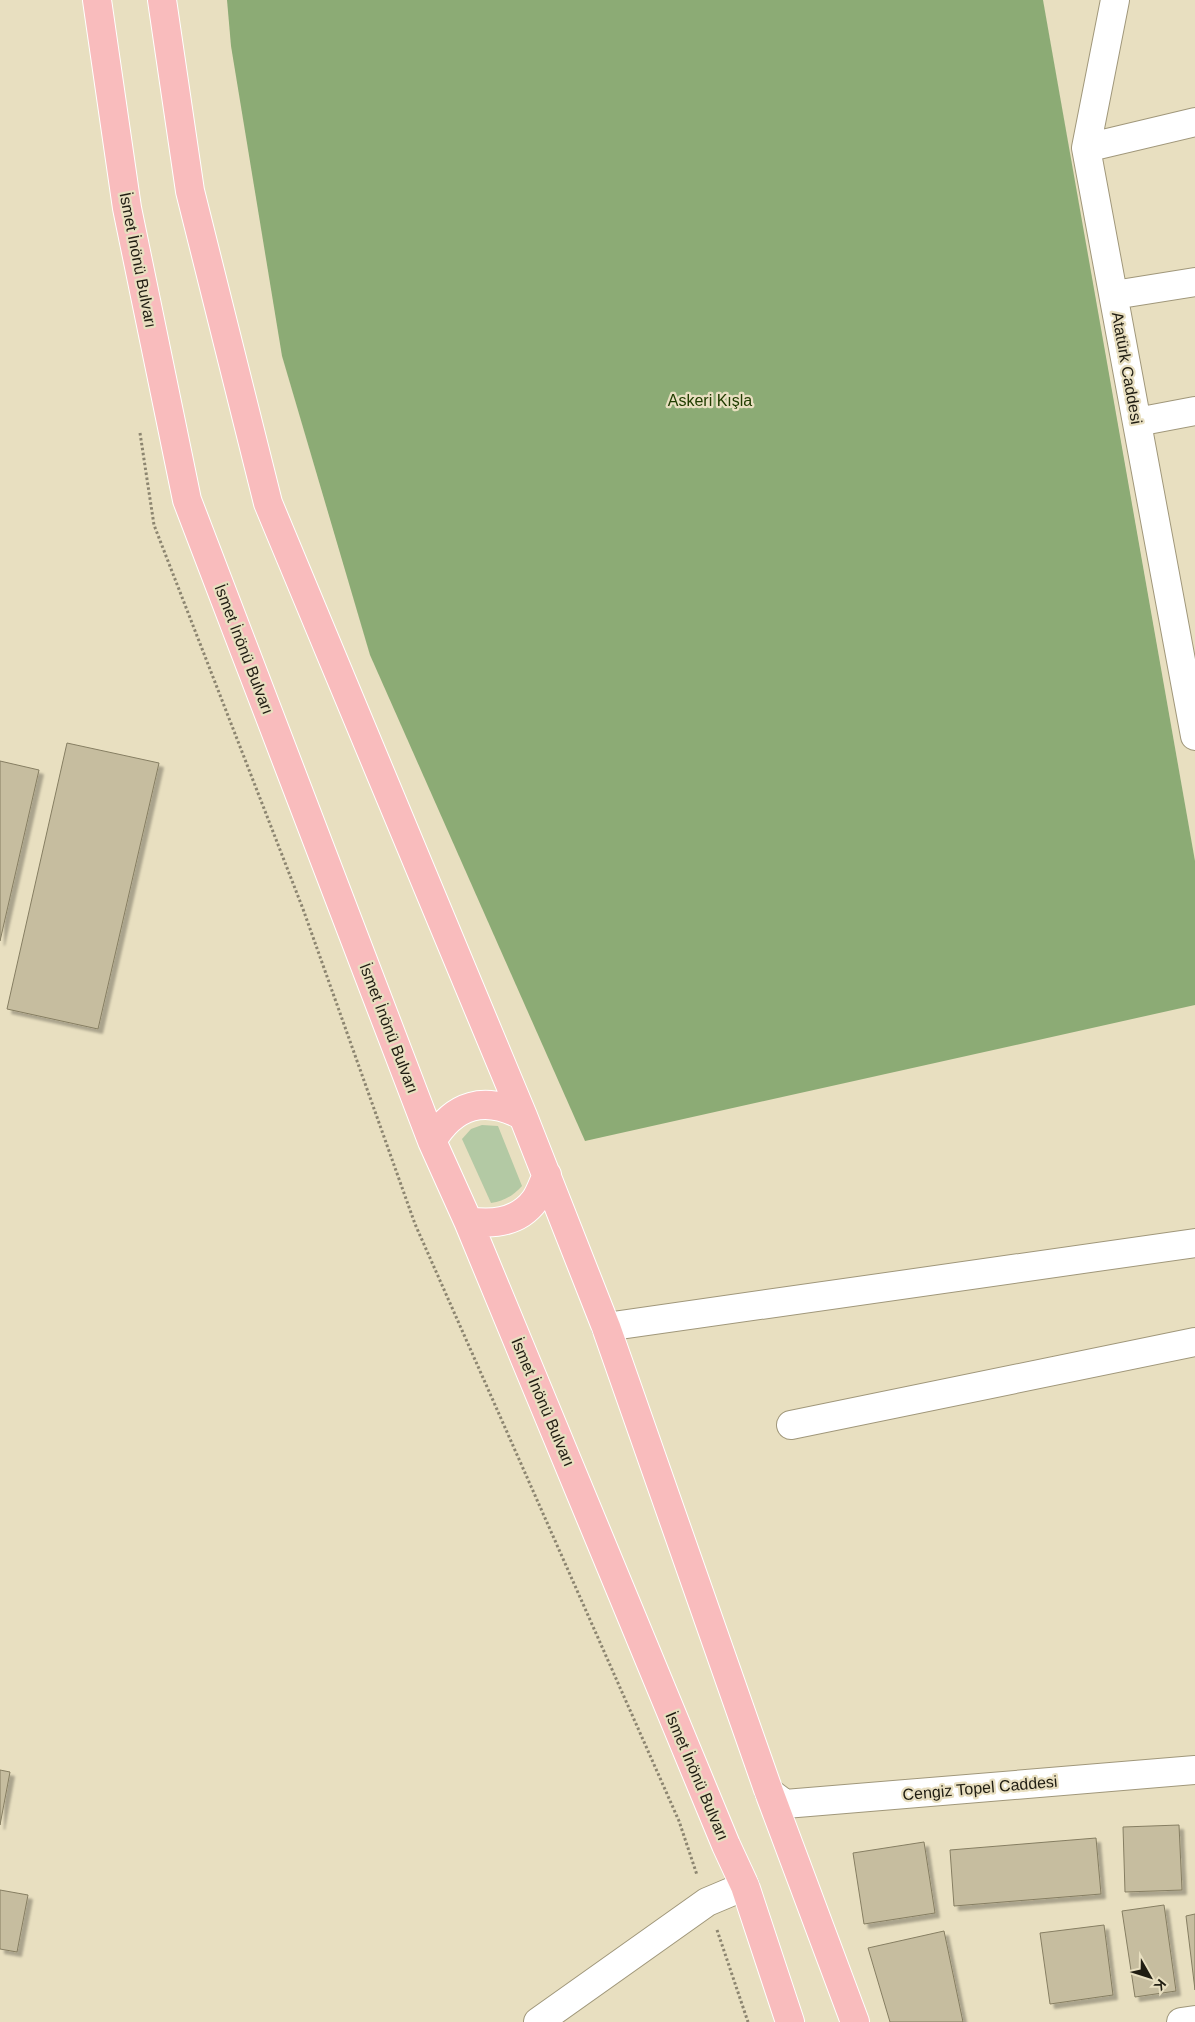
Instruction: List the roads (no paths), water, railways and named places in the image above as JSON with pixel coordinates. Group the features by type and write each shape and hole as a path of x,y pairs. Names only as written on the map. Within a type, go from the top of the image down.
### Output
{"main road":[{"name":"İsmet İnönü Bulvarı","path":"97,0 126,208 187,500 432,1141 468,1221 726,1845 745,1886 790,2022"},
{"path":"162,0 190,191 268,503 523,1116 606,1327 769,1792 855,2022"},
{"path":"432,1141 441,1126 455,1114 471,1106 489,1104 507,1107 523,1116"},
{"path":"468,1221 487,1224 506,1222 522,1213 536,1200 547,1175"}],"street":[{"name":"Atatürk Caddesi","path":"1115,0 1086,148 1195,736"},
{"path":"1086,148 1195,122"},
{"path":"1114,295 1195,282"},
{"path":"1137,422 1195,411"},
{"path":"606,1327 1195,1242"},
{"path":"791,1425 1195,1342"},
{"name":"Cengiz Topel Caddesi","path":"769,1792 785,1804 1195,1770"},
{"path":"538,2022 707,1902 745,1886"},
{"path":"1181,2022 1195,2020"}],"park label":[{"name":"Askeri Kışla","path":"710,400"}]}
